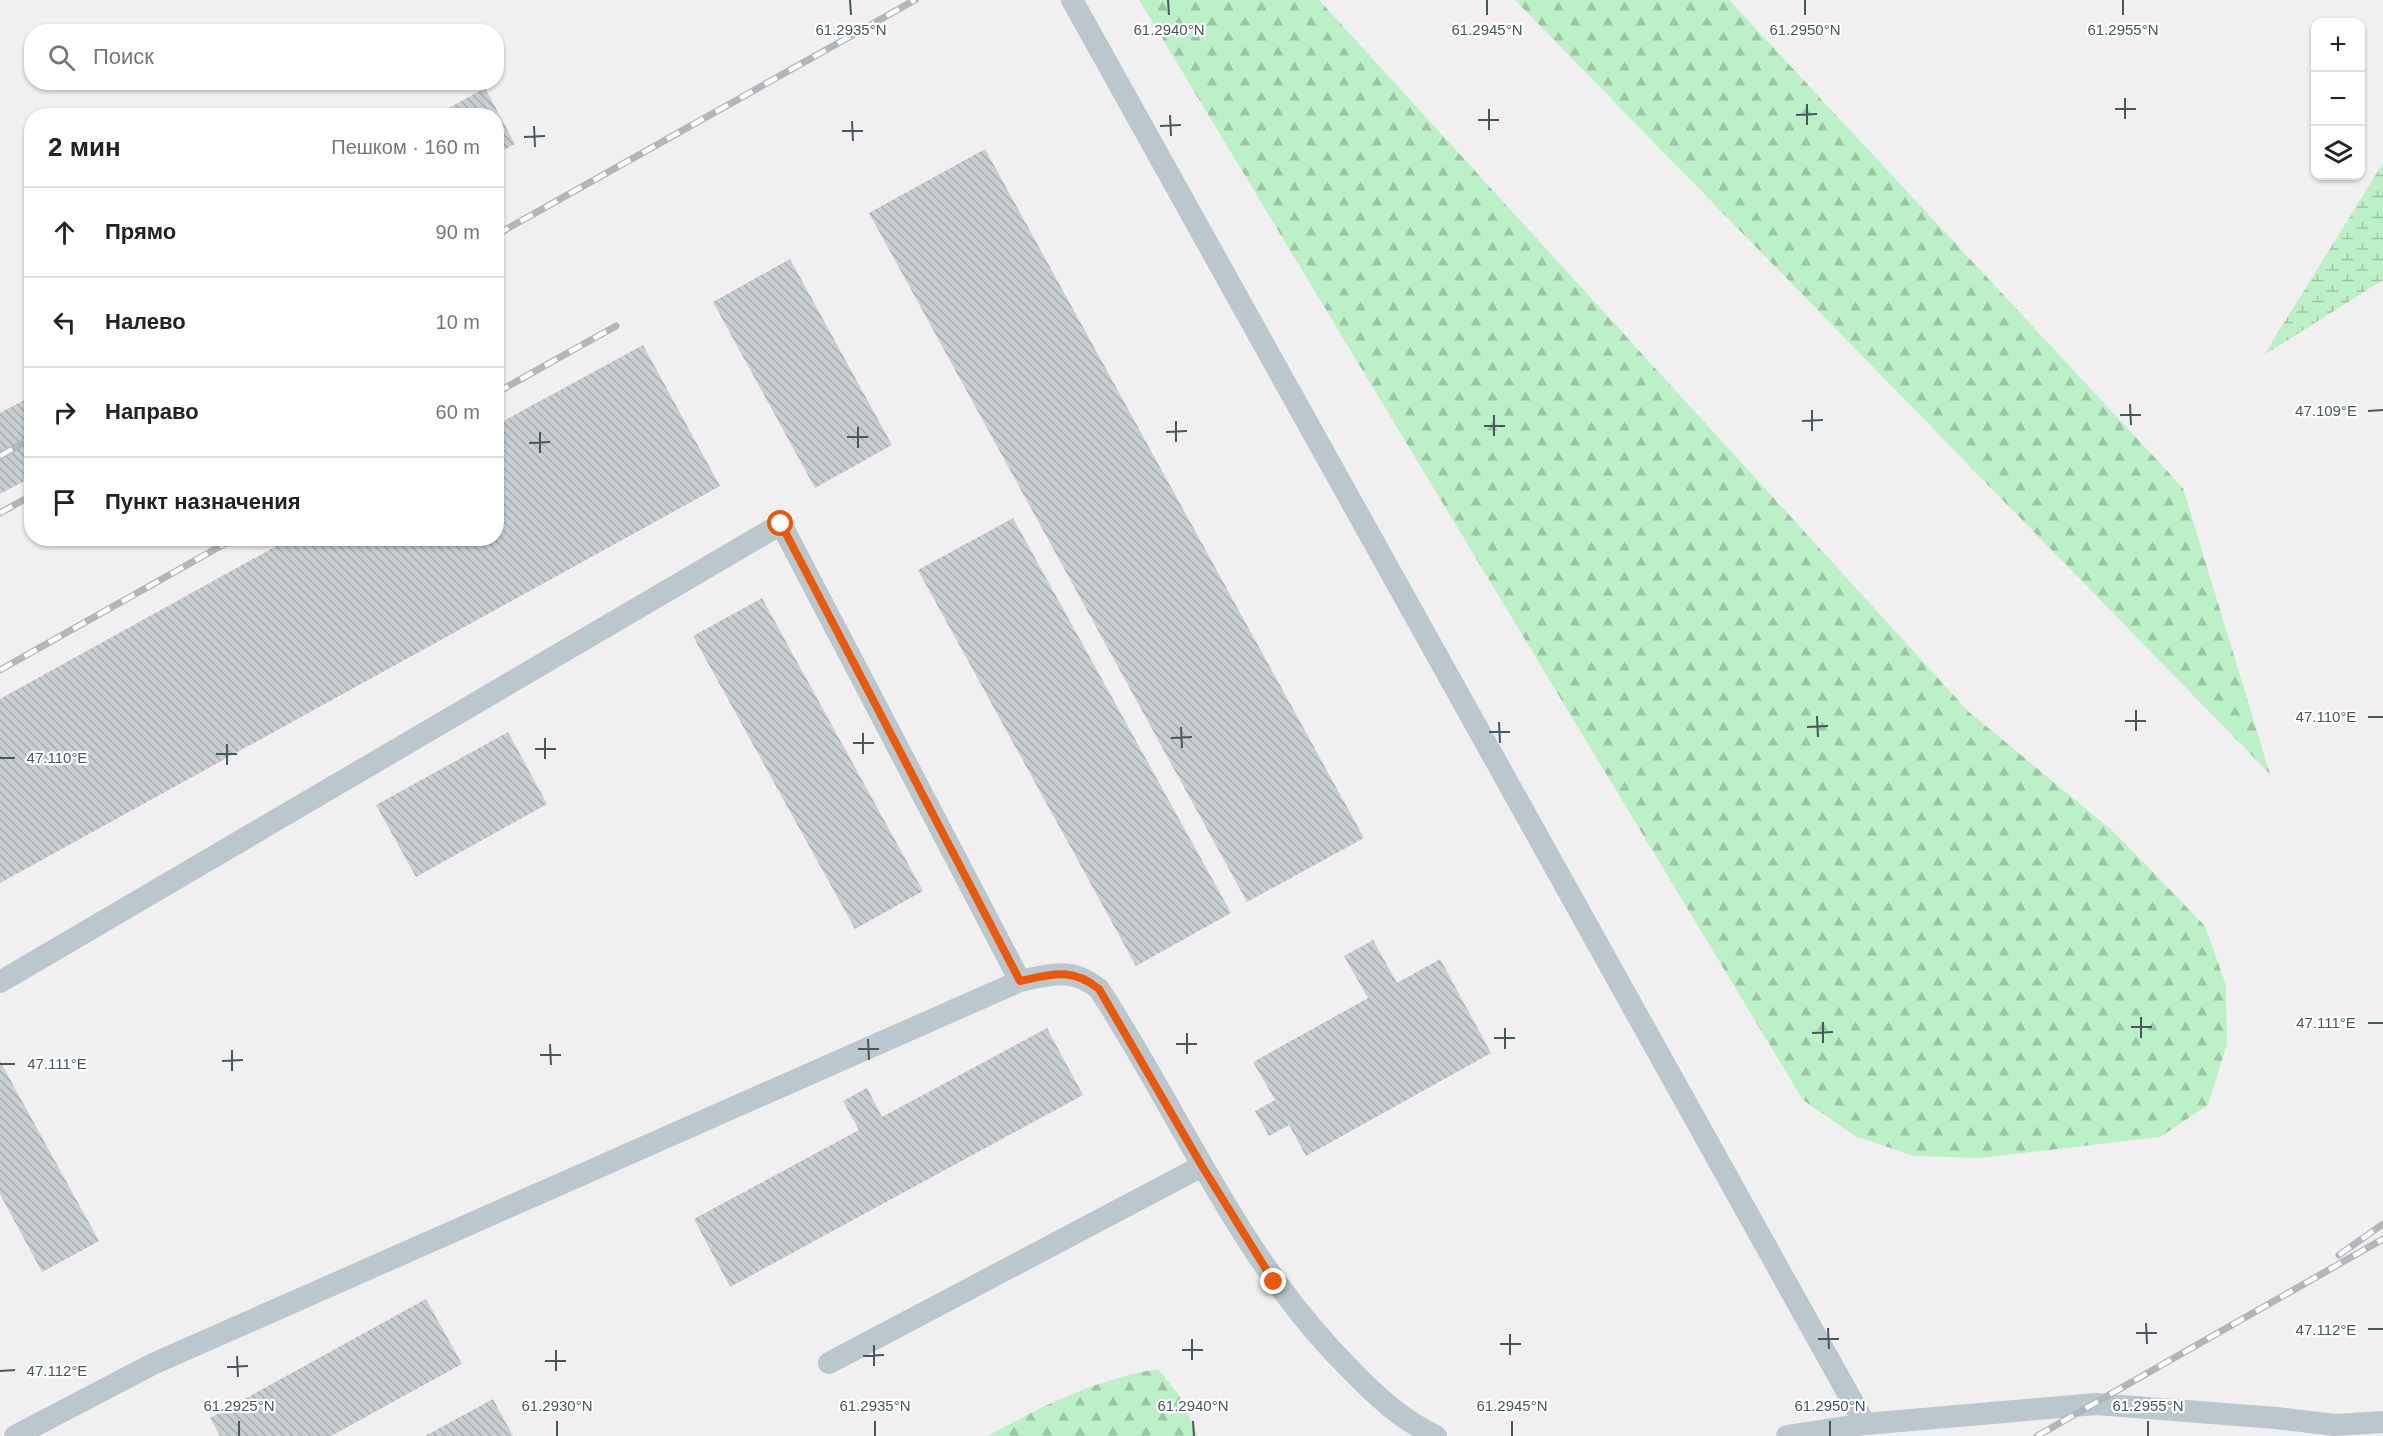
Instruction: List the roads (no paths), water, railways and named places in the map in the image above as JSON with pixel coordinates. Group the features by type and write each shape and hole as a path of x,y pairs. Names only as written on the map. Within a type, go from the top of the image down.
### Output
{"lane":[{"path":"1072,0 1865,1424"},
{"path":"0,982 781,524 1020,981"},
{"path":"15,1436 153,1364 1020,981 1047,975 1070,975 1085,978 1099,989 1202,1166 1274,1282 1309,1327 1371,1390 1399,1414 1436,1436"},
{"path":"829,1363 1202,1166"},
{"path":"1787,1436 1865,1424 2096,1404 2276,1418 2335,1425 2383,1422"}],"railway":[{"path":"504,231 915,0"},
{"path":"504,389 616,326"},
{"path":"0,456 24,442"},
{"path":"0,513 24,500"},
{"path":"0,670 221,546"},
{"path":"2339,1255 2383,1224"},
{"path":"2037,1436 2383,1239"}]}
